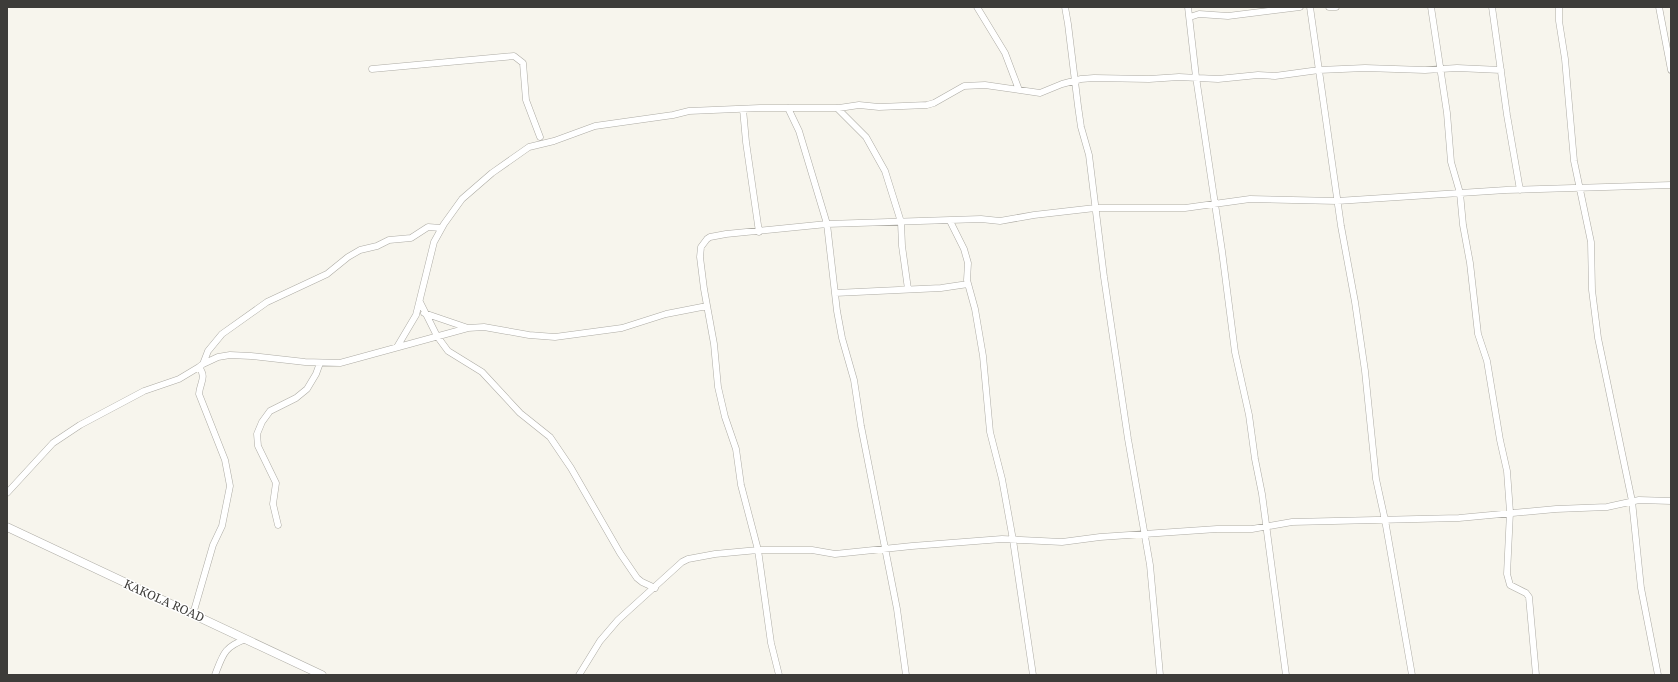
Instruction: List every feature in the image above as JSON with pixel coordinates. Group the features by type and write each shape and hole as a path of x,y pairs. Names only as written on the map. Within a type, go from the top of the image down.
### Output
{"main road":[{"name":"KAKOLA ROAD","path":"7,527 322,675"}],"street":[{"path":"977,7 1005,53 1019,90"},
{"path":"1065,7 1081,127 1089,155 1095,208 1128,440 1150,565 1160,675"},
{"path":"1188,7 1196,77 1235,352 1249,415 1267,528 1286,675"},
{"path":"1190,17 1201,14 1228,16 1300,7"},
{"path":"1310,7 1340,226 1355,302 1365,371 1376,479 1385,520 1412,675"},
{"path":"1329,7 1336,7"},
{"path":"1431,7 1447,113 1451,162 1460,193 1478,334 1487,361 1500,440 1506,464 1510,512 1507,574 1510,585 1526,592 1529,597 1536,675"},
{"path":"1492,7 1507,115 1520,190"},
{"path":"1559,7 1559,21 1565,59 1572,146 1579,189 1591,242 1592,290 1598,338 1632,501 1640,588 1658,675"},
{"path":"1659,7 1671,70"},
{"path":"372,69 514,56 523,64 526,100 540,137"},
{"path":"397,347 412,324 420,302 434,242 441,228 462,199 492,173 529,147 554,141 595,126 673,115 689,111 837,108 859,105 879,107 927,105 934,103 964,86 985,85 1029,93 1040,93 1075,81 1094,78 1143,79 1196,77 1218,79 1258,75 1275,76 1319,70 1365,68 1501,70"},
{"path":"788,108 799,131 827,224 842,338 856,393 884,549 897,609 906,675"},
{"path":"837,108 857,127 872,147 885,171 901,222 902,246 908,289"},
{"path":"743,109 747,148 760,232"},
{"path":"779,675 771,643 758,550 740,479 736,449 725,417 718,387 714,344 700,256 701,247 706,240 717,235 760,232 827,224 981,220 1000,221 1034,215 1095,208 1185,208 1250,199 1337,201 1520,190 1671,185"},
{"path":"950,221 966,256 968,284 981,341 990,432 1002,479 1013,540 1021,606 1033,675"},
{"path":"193,614 213,545 222,526 230,486 225,460 199,394 203,379 201,365 208,351 222,334 267,302 327,274 348,257 360,250 377,246 389,240 411,238 428,228 441,228"},
{"path":"835,293 941,288 968,284"},
{"path":"420,302 424,313 437,336 448,351 482,372 520,413 550,437 571,468 620,553 637,578 655,588"},
{"path":"7,493 48,448 66,434 144,391 179,379 201,365 218,357 230,355 340,364 468,328 484,327 529,335 555,337 622,328 666,314 707,306"},
{"path":"424,313 468,328"},
{"path":"278,525 273,504 276,483 258,446 257,434 262,422 270,411 296,398 307,389 316,374 320,363"},
{"path":"579,675 600,641 618,620 685,560 715,554 758,550 812,550 836,554 1002,539 1062,542 1227,528 1267,528 1292,522 1459,518 1510,512 1607,507 1632,501 1671,501"},
{"path":"215,675 223,654 231,644 246,638"}]}
